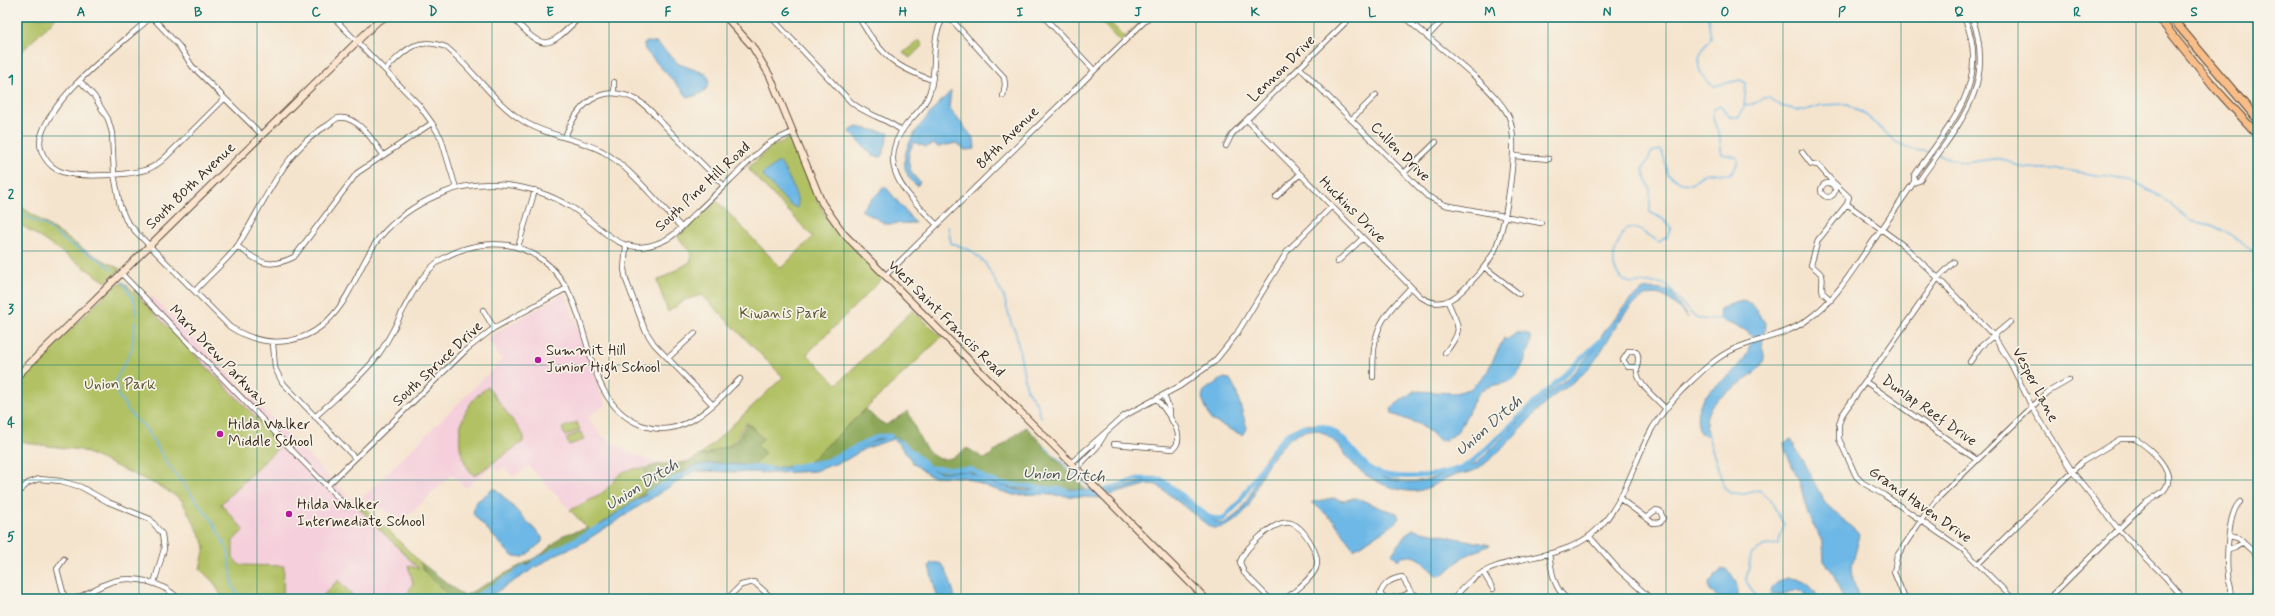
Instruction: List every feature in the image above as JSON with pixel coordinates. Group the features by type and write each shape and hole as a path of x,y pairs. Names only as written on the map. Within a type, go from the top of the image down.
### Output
{"main road":[{"path":"2171,17 2258,120"},
{"path":"2159,18 2216,89 2258,136"}],"street":[{"path":"224,99 156,166 136,173 73,175 54,168 45,159 41,149 40,137 48,120 62,99 152,17 179,46 192,66 262,135"},
{"path":"333,17 358,41 418,105 432,123 443,143 456,188"},
{"name":"South 80th Avenue","path":"17,376 378,21 386,17"},
{"path":"512,17 533,39 546,43 558,38 580,17"},
{"name":"West Saint Francis Road","path":"726,17 760,58 793,132 814,185 833,220 885,276 1206,599"},
{"path":"771,17 862,112 891,122 902,131"},
{"path":"858,17 876,44 891,60 906,71 932,80"},
{"path":"862,22 869,17"},
{"path":"937,225 904,192 896,177 893,161 894,145 902,131 925,104 931,89 937,31 944,17"},
{"path":"949,17 1004,77 1005,85 1003,96"},
{"path":"1044,17 1094,70"},
{"name":"84th Avenue","path":"885,276 1148,17"},
{"name":"Lennon Drive","path":"1226,146 1232,134 1351,17"},
{"path":"1404,17 1499,101 1509,118 1513,133 1514,156 1504,216 1497,244 1484,267 1460,293 1448,302 1458,326 1458,337 1446,353"},
{"path":"1427,37 1446,17"},
{"path":"1454,599 1474,578 1493,567 1518,559 1549,554 1573,546 1589,536 1608,517 1619,498 1653,428 1666,409 1681,392 1715,361 1737,348 1774,336 1798,326 1831,300 1914,182 1914,176 1954,119 1968,91 1972,77 1973,47 1964,17"},
{"path":"1914,182 1919,181 1963,117 1974,96 1979,80 1980,47 1972,17"},
{"path":"2252,17 2258,25"},
{"path":"385,70 404,51 415,45 434,43 446,47 514,115 537,128 594,147 612,157 681,227"},
{"name":"Cullen Drive","path":"1300,68 1427,196 1445,205 1541,223"},
{"path":"80,81 94,96 108,119 112,133 114,174 120,206 126,220 230,327 244,336 273,343 305,336 324,324 339,308 379,238 397,218 423,201 456,188 490,183 535,190 573,208 614,241 626,246 624,269 641,322 649,337 713,405"},
{"path":"614,82 614,93"},
{"path":"565,137 574,117 590,100 614,93 627,96 647,108 724,186"},
{"path":"1351,120 1376,95"},
{"path":"195,291 237,246 269,190 292,159 313,135 338,118 345,119 362,127 383,155"},
{"name":"Huckins Drive","path":"1247,120 1411,287 1430,302 1448,302"},
{"path":"237,246 254,258 269,264 279,265 294,257 353,178 383,155 432,123"},
{"name":"South Pine Hill Road","path":"626,246 653,245 665,241 764,147 793,132"},
{"path":"1404,173 1436,142"},
{"path":"1802,152 1811,164 1818,165 1832,183 1849,197 1847,204 1818,240 1811,265 1822,275 1824,280 1823,293 1831,300"},
{"path":"1514,156 1549,159"},
{"path":"1276,197 1300,174"},
{"path":"518,247 535,190"},
{"name":"Vesper Lane","path":"1847,204 1904,246 1938,278 1993,335 2010,362 2032,407 2072,471 2179,593 2181,599"},
{"path":"1071,463 1134,409 1164,395 1199,374 1226,350 1280,260 1332,206"},
{"path":"1337,262 1363,238"},
{"path":"315,417 377,356 421,281 436,264 454,252 470,246 502,244 518,247 540,258 560,277 567,288 599,381 608,398 624,416 646,426 670,428 692,421 713,405 740,379"},
{"name":"Grand Haven Drive","path":"1954,262 1938,278 1842,415 1839,424 1839,440 1856,476 1863,483 1922,518 1979,563 2013,599"},
{"path":"1484,267 1519,294"},
{"name":"Mary Drew Parkway","path":"122,274 347,507"},
{"path":"1373,377 1374,347 1377,330 1387,313 1411,287"},
{"name":"South Spruce Drive","path":"327,486 467,349 494,328 567,288"},
{"path":"483,310 494,328"},
{"path":"1970,362 1980,347 2010,322"},
{"path":"668,358 695,333"},
{"path":"273,343 274,360 279,376 315,417 356,458"},
{"path":"1638,367 1640,381 1666,409"},
{"path":"1905,599 1894,572 1897,556 1922,518 1938,498 2032,407 2048,392 2069,380"},
{"name":"Dunlap Reef Drive","path":"1866,382 1977,460"},
{"path":"1114,444 1173,449 1177,445 1179,437 1170,417 1170,411 1164,395"},
{"path":"1157,398 1164,412 1170,417"},
{"path":"1077,468 1097,447 1106,432"},
{"path":"1979,563 2088,457 2113,442 2127,438 2139,442 2164,467 2169,479 2165,490 2144,504 2048,599"},
{"path":"17,494 28,483 39,479 61,481 81,487 108,502 150,519 162,534 164,549 154,583"},
{"path":"1619,498 1647,517"},
{"path":"2229,599 2232,592 2227,573 2229,536 2234,509 2240,502"},
{"path":"1270,599 1244,573 1240,562 1246,551 1269,530 1285,523 1295,525 1303,532 1314,549 1317,561 1314,571 1286,599"},
{"path":"1589,536 1618,569 1651,599"},
{"path":"2229,536 2243,542 2258,556"},
{"path":"2229,550 2237,547 2243,542"},
{"path":"1549,554 1554,583 1560,593 1567,599"},
{"path":"64,559 58,569 65,599"},
{"path":"1483,572 1493,589"},
{"path":"1412,592 1403,596 1386,599 1380,594 1382,587 1392,578 1402,577 1412,592 1422,599"},
{"path":"75,599 112,581 128,578 154,583 165,588 179,599"},
{"path":"727,599 741,586 754,582 773,599"}],"shaded area":[{"path":"561,295 565,295 567,298 606,405 587,417 600,434 610,442 632,454 660,464 621,472 598,496 570,510 529,466 513,477 504,467 498,471 493,466 466,488 452,474 404,520 362,498 502,360 487,338"},
{"name":"Hilda Walker Middle School","path":"152,296 448,599 249,599 128,369 141,306"}],"green space":[{"path":"17,17 57,17 17,56"},
{"path":"1097,17 1104,17 1125,37 1146,17 1120,42"},
{"path":"919,40 923,45 910,58 903,53"},
{"name":"Kiwanis Park","path":"790,138 793,141 812,189 829,222 883,278 807,354 837,384 913,310 942,337 805,466 757,469 752,468 764,453 757,446 763,438 749,424 746,423 734,442 726,447 701,455 783,377 702,295 685,300 668,312 657,281 690,262 692,255 678,237 716,200 781,268 813,237 750,171 749,167 771,147"},
{"path":"17,204 86,251 120,269 106,282 17,222"},
{"name":"Union Park","path":"120,283 127,285 282,444 221,504 244,530 233,541 233,558 240,565 284,566 283,596 321,598 338,580 356,599 223,599 214,583 200,569 205,547 203,540 181,499 159,486 81,450 33,444 17,440 17,382 111,289"},
{"path":"488,387 524,436 523,442 474,476 466,465 461,453 460,428 470,405 478,395"},
{"path":"866,409 876,419 886,425 908,411 922,443 928,451 936,457 944,459 955,456 967,448 985,459 1026,427 1086,490 1052,488 1012,489 998,486 974,474 937,472 926,466 902,442 896,438 889,437 881,438 829,461 805,466"},
{"path":"577,422 580,430 565,436 562,428"},
{"path":"747,423 763,438 757,446 765,453 752,468 743,465 716,463 693,466 670,482 637,499 651,483 645,472 646,468 660,464 675,464 690,461 701,455 707,455 717,449 728,447 737,441"},
{"path":"581,432 584,440 569,445 566,438"},
{"path":"646,468 645,472 651,483 645,491 638,498 591,532 570,510 598,496 611,485 618,476 627,470"},
{"path":"359,501 420,562 425,572 452,599 405,599 413,583 408,565 419,569 355,504"},
{"path":"587,528 591,532 584,537 534,560 494,587 474,595 471,599 452,599 425,572 420,562 464,596 542,554 563,535"},
{"path":"2258,584 2258,599 2243,599"}],"water":[{"path":"647,42 657,43 679,64 706,74 709,78 708,87 697,95 688,97 645,50 644,44"},
{"path":"951,91 949,108 974,139 975,149 965,150 956,143 938,147 934,144 926,147 914,142 909,153 909,164 912,173 920,182 917,186 908,175 905,162 907,149 913,136 922,124"},
{"path":"857,127 889,133 882,157 873,156 849,131"},
{"path":"779,162 789,178 795,192 798,205 797,208 789,204 762,174"},
{"path":"885,186 915,223 886,224 861,210"},
{"path":"1653,289 1670,291 1688,318 1671,301 1661,295 1649,295 1640,299 1617,324 1593,363 1578,378 1542,406 1506,445 1487,462 1474,471 1452,476 1422,490 1402,490 1370,478 1352,463 1334,441 1327,435 1319,431 1311,430 1301,432 1290,439 1273,457 1259,480 1251,502 1242,515 1226,526 1215,528 1210,527 1157,485 1149,484 1100,498 1036,494 1014,495 990,488 964,477 930,476 914,464 899,444 893,439 864,449 846,460 815,471 777,473 694,471 582,543 557,554 485,599 471,599 474,595 494,587 534,560 584,537 629,504 670,482 693,466 716,463 743,465 757,469 811,465 889,436 898,438 932,470 943,472 967,471 994,484 1023,491 1041,488 1111,491 1145,481 1158,479 1173,488 1182,499 1221,524 1232,519 1246,503 1263,463 1271,450 1279,442 1301,426 1320,426 1328,429 1341,439 1370,469 1392,480 1404,482 1416,481 1440,476 1455,469 1478,462 1533,407 1574,372 1594,350 1605,330 1630,300 1643,290"},
{"path":"1742,301 1750,303 1766,323 1762,344 1764,360 1757,370 1726,393 1710,410 1706,420 1708,432 1705,436 1700,433 1697,419 1703,400 1709,392 1734,371 1742,362 1750,347 1752,336 1745,330 1721,320 1719,316 1720,310 1728,305"},
{"path":"1516,333 1525,333 1530,336 1531,342 1517,375 1514,379 1489,386 1481,391 1460,428 1449,438 1441,441 1419,424 1392,414 1391,408 1414,391 1455,393 1470,389 1486,374 1504,338 1507,340"},
{"path":"1224,378 1230,379 1235,388 1247,428 1242,435 1211,420 1202,398 1204,390"},
{"path":"1791,439 1825,503 1860,535 1852,566 1853,579 1859,599 1843,599 1833,573 1824,561 1823,543 1808,515 1800,483 1786,452 1784,443"},
{"path":"493,489 496,489 542,537 542,542 524,557 512,556 473,514 475,503"},
{"path":"1333,498 1343,501 1354,498 1362,500 1380,508 1397,513 1399,518 1394,524 1354,549 1334,521 1312,502"},
{"path":"1413,529 1490,545 1463,557 1443,575 1437,576 1422,561 1414,556 1402,556 1398,560 1392,554 1407,533"},
{"path":"931,563 939,563 943,566 950,580 955,599 939,599 937,597 929,566"},
{"path":"1722,569 1727,569 1732,575 1738,590 1738,599 1720,599 1710,591 1709,582"},
{"path":"1789,578 1803,581 1810,586 1819,599 1808,599 1801,590 1781,595 1773,595 1771,592 1775,584 1783,579"}],"waterway":[{"path":"1708,17 1711,38 1706,44 1700,57 1699,69 1702,75 1714,86 1740,80 1746,83 1744,108 1739,117 1731,117 1720,105 1716,107 1713,114 1714,122 1720,137 1722,154 1736,157 1738,161 1735,168 1729,174 1707,173 1700,176 1691,184 1681,183 1667,174 1665,160 1661,150 1652,152 1643,169 1650,189 1650,212 1664,220 1671,228 1667,237 1659,242 1640,230 1633,228 1625,230 1618,244 1614,262 1616,271 1624,280 1635,283 1661,283 1669,287 1684,306 1699,318 1705,320 1721,318"},
{"path":"1744,103 1747,105 1753,104 1763,98 1769,98 1781,106 1798,110 1807,110 1821,105 1848,104 1867,116 1896,142 1914,150 1930,152 1965,163 1993,159 2006,161 2025,168 2064,170 2134,181 2162,198 2190,221 2211,225 2228,233 2255,253"},
{"path":"17,210 33,220 45,225 68,243 99,259 113,270"},
{"path":"948,226 951,243 970,250 985,263 1004,297 1011,323 1016,333 1027,390 1037,404 1041,417"},
{"path":"123,282 135,302 136,313 132,349 116,380 118,395 134,418 143,425 172,470 211,519 228,550 233,587 241,599"},
{"name":"Union Ditch","path":"1317,425 1326,427 1340,436 1370,468 1380,473 1406,477 1451,471 1473,461 1601,340"},
{"name":"Union Ditch","path":"1271,452 1286,435 1303,426"},
{"path":"1707,433 1724,487 1730,493 1745,494 1759,490 1770,499 1784,525 1778,544 1763,546 1751,555 1746,581 1757,598 1769,597 1774,593"},
{"name":"Union Ditch","path":"791,467 826,461 879,436 891,436"},
{"name":"Union Ditch","path":"902,443 930,468 971,469 985,478 1002,484 1067,490"},
{"path":"1045,447 1091,489 1091,492"},
{"name":"Union Ditch","path":"1100,492 1137,479 1161,479 1209,517 1222,520 1238,504 1264,463"},
{"name":"Union Ditch","path":"745,467 769,468"},
{"name":"Union Ditch","path":"648,493 680,476"},
{"name":"Union Ditch","path":"533,562 599,527"},
{"name":"Union Ditch","path":"472,599 525,567"}],"place":[{"name":"Summit Hill Junior High School","path":"538,360"},
{"name":"Hilda Walker Middle School","path":"220,434"},
{"name":"Hilda Walker Intermediate School","path":"289,514"}]}
